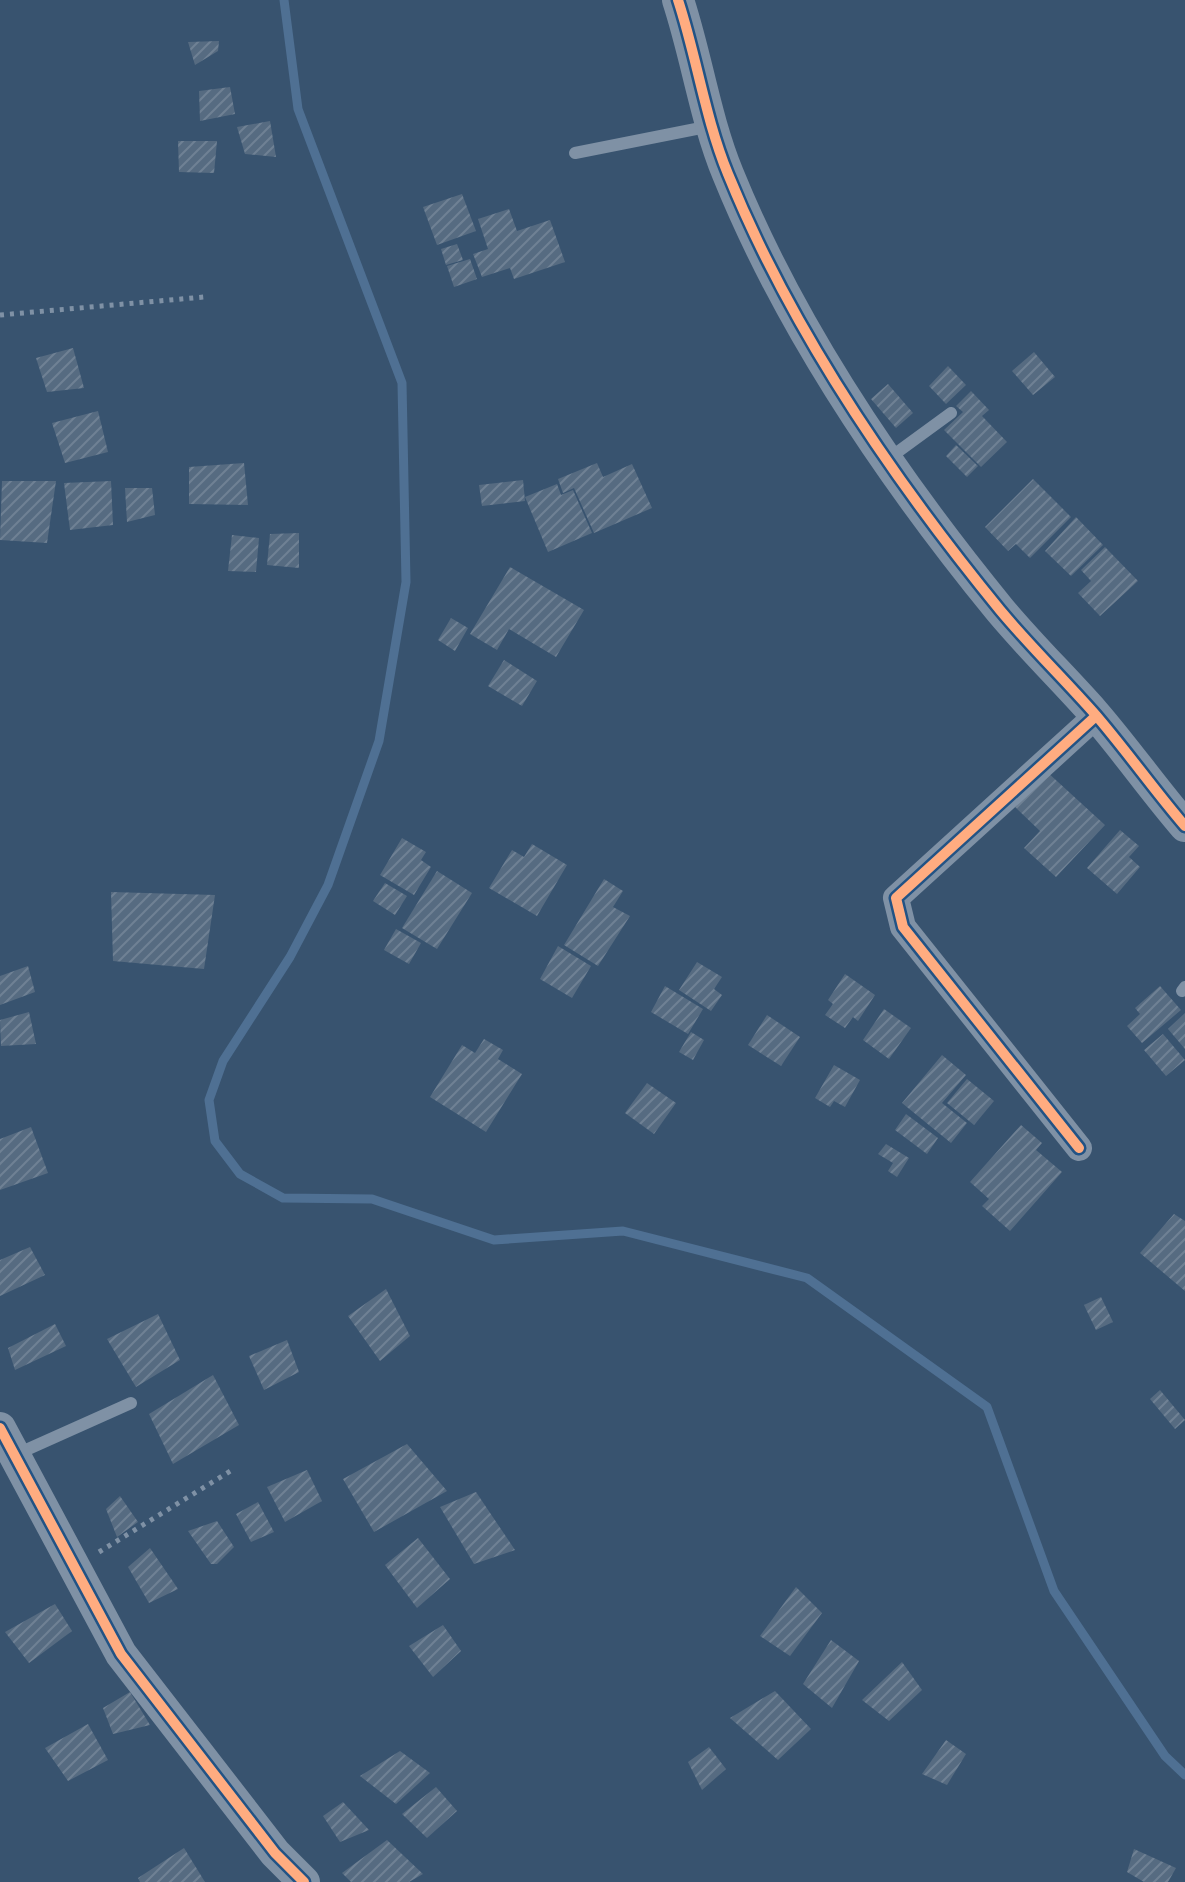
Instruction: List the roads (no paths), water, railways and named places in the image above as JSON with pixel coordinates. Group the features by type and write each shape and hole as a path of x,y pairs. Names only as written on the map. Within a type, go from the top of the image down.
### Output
{"street":[{"path":"678,0 711,126 728,175 787,296 888,459 1002,611 1096,716 1185,826"},
{"path":"1079,1148 903,927 896,898 1096,716"},
{"path":"7,1442 121,1654 275,1853 304,1882"}],"lane":[{"path":"575,153 711,126"},
{"path":"888,459 951,413"},
{"path":"7,1442 131,1403"}],"waterway":[{"path":"284,0 298,109 402,383 406,582 379,741 328,885 290,957 223,1061 209,1100 215,1141 240,1174 283,1198 372,1199 494,1240 623,1231 807,1278 987,1407 1054,1591 1165,1756 1185,1775"}]}
